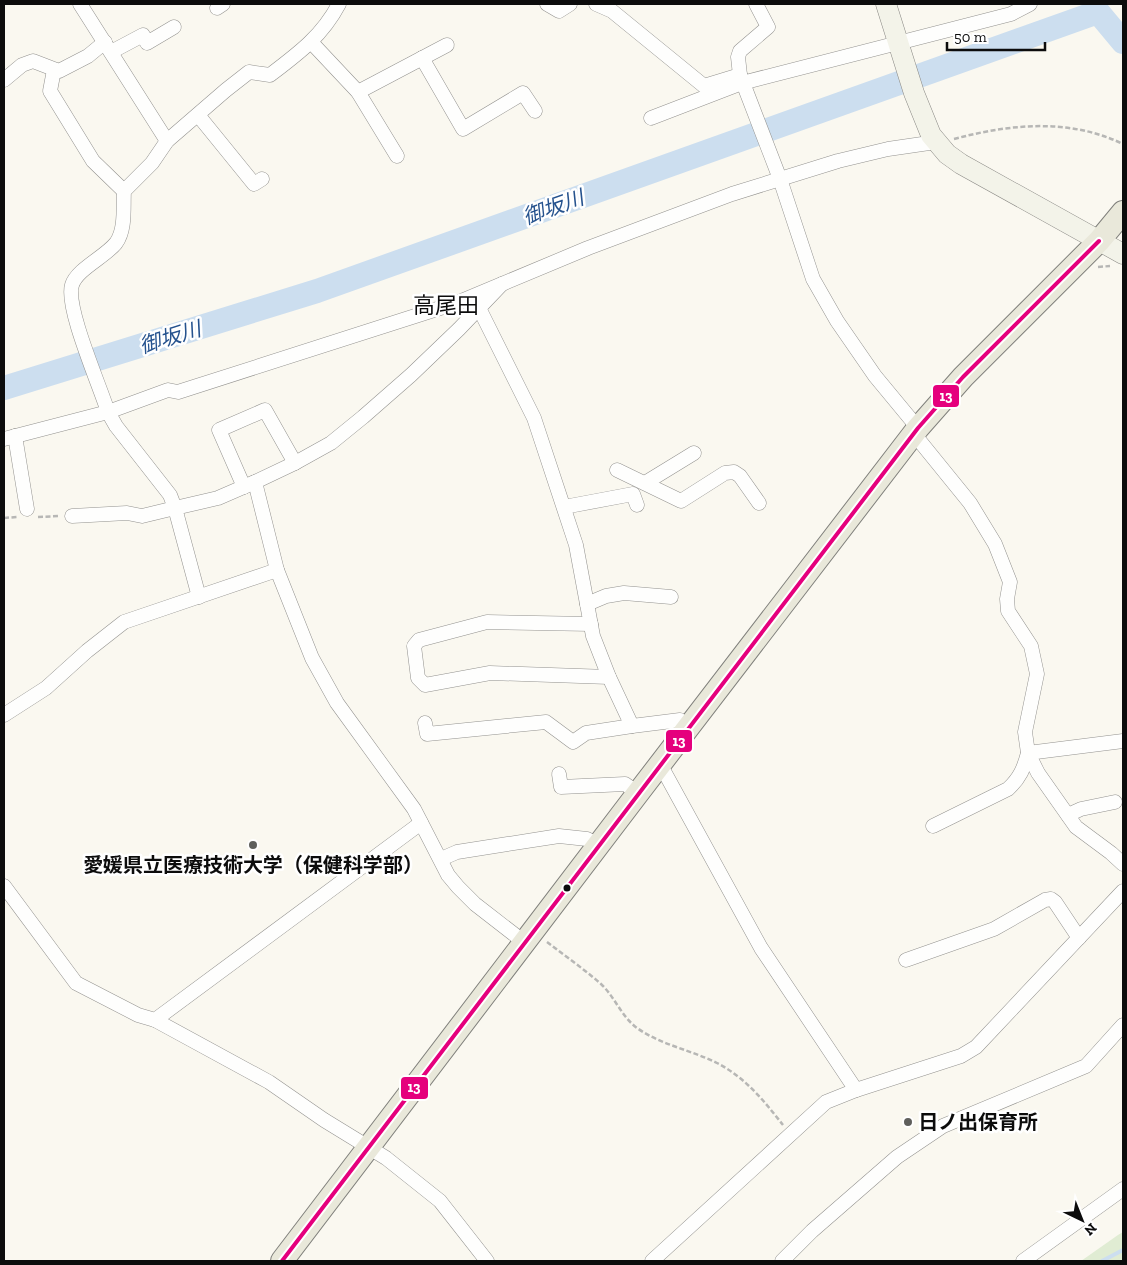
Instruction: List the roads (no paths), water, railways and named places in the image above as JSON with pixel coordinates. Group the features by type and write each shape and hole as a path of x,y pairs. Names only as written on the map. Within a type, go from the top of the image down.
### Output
{"main road":[{"path":"282,1261 916,431 963,376 1099,241 1123,212"}],"street":[{"path":"80,4 167,141"},
{"path":"199,597 176,508 170,495 116,426 107,409 75,319 70,293 73,282 79,274 103,256 117,242 123,225 124,190 152,163 167,141 249,72 270,75 312,42 330,21 339,4"},
{"path":"547,4 559,11 570,4"},
{"path":"596,4 612,10 704,86 742,82 900,44 1011,14 1030,4"},
{"path":"756,4 768,28 740,51 738,57 742,82 778,175 813,279 837,321 875,376 970,502 995,544 1010,582 1007,599 1008,611 1031,646 1036,674 1025,732 1028,753 1038,773 1076,827 1123,864"},
{"path":"886,4 914,93 933,139 947,154 960,164 1123,254"},
{"path":"4,80 33,60 59,71 108,47 143,36 148,43 174,26"},
{"path":"312,42 358,92 396,156"},
{"path":"358,92 447,45"},
{"path":"422,58 462,129 523,93 535,111"},
{"path":"54,70 50,91 93,161 124,190"},
{"path":"651,118 742,82"},
{"path":"198,115 254,184 262,179"},
{"path":"27,509 9,438 168,390 178,392 459,302 588,248 778,175 933,139"},
{"path":"72,516 127,513 142,516 206,501 250,484 295,463 332,443 353,426 411,375 502,284"},
{"path":"479,308 534,418 576,545 593,636 609,677 632,726"},
{"path":"295,463 266,410 220,430 250,484 277,570 312,658 337,703 414,809 448,875 475,904 529,936"},
{"path":"564,507 635,500 641,481 694,453"},
{"path":"617,470 681,501 726,473 734,472 740,476 760,503"},
{"path":"4,716 46,688 87,651 124,622 277,570"},
{"path":"587,604 606,596 624,594 672,597"},
{"path":"591,624 487,622 419,640 414,646 418,678 425,685 490,673 609,677"},
{"path":"425,724 426,734 546,722 573,742 586,733 632,726 680,720 689,726"},
{"path":"1028,753 1123,740"},
{"path":"933,826 1008,789 1014,784 1024,769 1028,753"},
{"path":"660,764 761,948 856,1090"},
{"path":"560,774 561,787 625,784 638,793"},
{"path":"1068,815 1081,809 1116,802"},
{"path":"155,1020 421,823"},
{"path":"441,859 457,852 559,836 588,839 599,844"},
{"path":"4,886 76,983 138,1015 155,1020 269,1082 324,1120 369,1147 440,1201 487,1261"},
{"path":"652,1261 709,1211 826,1102 856,1090 961,1056 976,1047 1123,891"},
{"path":"906,960 994,929 1050,899 1055,902 1079,938"},
{"path":"782,1261 812,1231 897,1157 943,1126 1086,1066 1123,1025"},
{"path":"1022,1261 1123,1189"}],"waterway":[{"path":"1094,4 1098,12 1123,42"},
{"name":"御坂川","path":"4,388 317,291 1098,12"},
{"path":"1102,1261 1123,1250"}],"place":[{"name":"愛媛県立医療技術大学（保健科学部）","path":"253,845"},
{"name":"日ノ出保育所","path":"908,1122"}],"district":[{"name":"高尾田","path":"446,305"}]}
